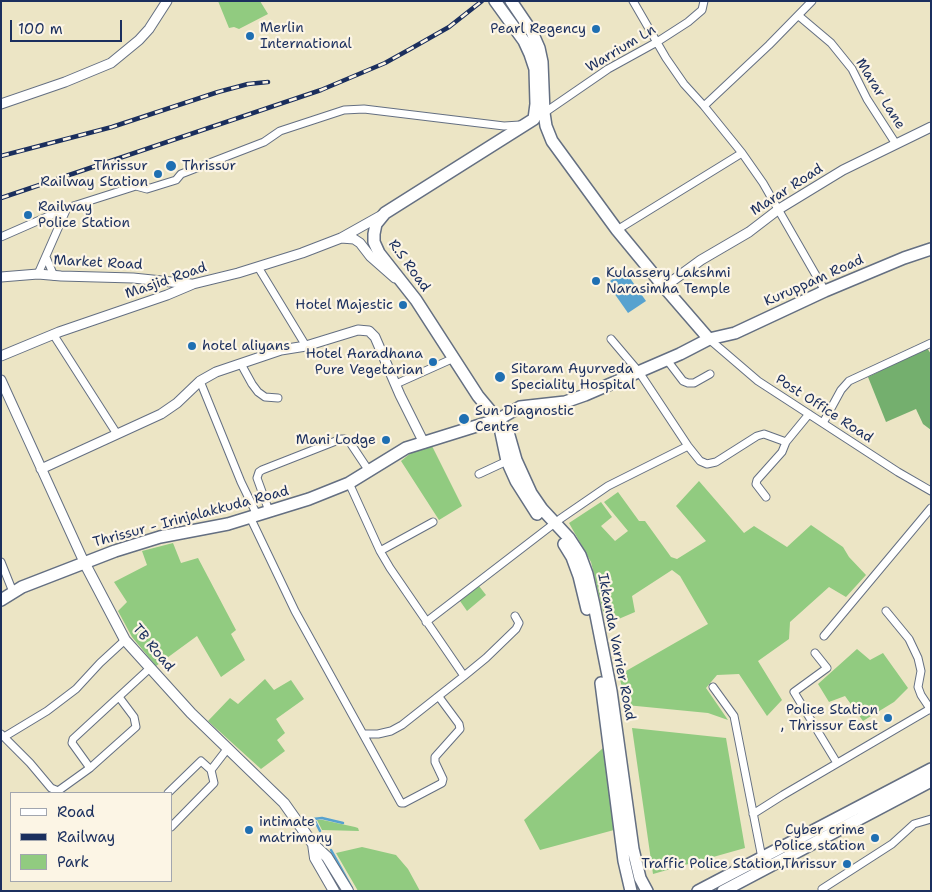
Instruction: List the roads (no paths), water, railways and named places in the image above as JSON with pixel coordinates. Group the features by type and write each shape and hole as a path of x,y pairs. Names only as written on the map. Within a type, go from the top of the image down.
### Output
{"main road":[{"path":"385,213 534,119 542,62 539,48 532,32 511,2"},
{"path":"497,4 524,41 535,69 536,104 534,125 542,130 552,141 617,230 710,339"},
{"path":"534,119 546,126 552,141"},
{"name":"R.S Road","path":"385,213 378,220 375,229 375,246 408,290 478,396 499,419"},
{"name":"Kuruppam Road","path":"639,372 710,339 735,332 825,291 904,258 931,249"},
{"name":"Thrissur - Irinjalakkuda Road","path":"1,600 13,592 84,562 160,538 228,524 309,499 349,483 406,448 499,419 520,407 572,400 639,372"},
{"name":"Ikkanda Varrier Road","path":"499,419 507,461 525,497 536,514 553,525 580,555 587,574 611,691 633,849 640,878 647,891"},
{"name":"Ikkanda Varrier Road","path":"499,419 511,439 516,460 531,493 572,557 579,576 603,691 624,862 631,891"},
{"name":"TB Road","path":"84,562 126,640 191,713 284,803 313,844 327,858 348,891"},
{"path":"698,891 931,769"},
{"path":"723,891 931,781"},
{"path":"313,844 315,858 332,890"}],"street":[{"path":"1,104 65,82 111,63 139,40 149,29 167,1"},
{"path":"633,1 656,42 684,84 742,153 763,183 825,291"},
{"name":"Warrium Ln","path":"534,119 608,69 656,42 697,15 702,10 704,1"},
{"path":"704,106 799,16 807,3"},
{"name":"Marar Lane","path":"799,16 831,43 852,69 867,99 896,144"},
{"path":"1,237 67,208 136,186 147,190 176,180 181,174 264,142 280,132 344,110 364,109 504,126 534,119"},
{"name":"Marar Road","path":"664,287 701,260 749,232 779,209 844,170 931,127"},
{"path":"617,230 742,153"},
{"path":"38,274 67,208"},
{"name":"Masjid Road","path":"1,356 54,334 168,295 193,284 258,267 341,238 385,213"},
{"path":"341,238 354,239 360,243 380,266 408,290"},
{"path":"46,256 54,276"},
{"path":"258,267 306,346"},
{"name":"Market Road","path":"1,277 38,274 133,278 193,284"},
{"path":"41,469 161,414 177,404 200,381 216,372 280,350 306,346 358,330 369,331 375,337 424,443"},
{"path":"54,334 117,434"},
{"path":"611,339 639,372 700,461 707,464 716,462 757,436 764,434 786,442"},
{"name":"Post Office Road","path":"710,339 758,381 898,472 931,491"},
{"path":"823,423 841,390 849,381 931,343"},
{"path":"396,384 454,358"},
{"path":"667,360 683,381 688,383 694,383 710,374"},
{"path":"241,364 258,392 265,397 278,398"},
{"name":"TB Road","path":"1,380 84,562"},
{"path":"200,381 254,516 296,611 401,803 442,783 443,779 435,762 435,757 458,733 460,724 439,697"},
{"path":"766,497 756,484 757,480 782,452 786,442 809,414"},
{"path":"269,511 257,478 262,470 345,439 349,441 369,471"},
{"path":"426,622 553,525 608,486 688,446"},
{"path":"479,474 507,461"},
{"path":"349,483 380,551 464,676"},
{"path":"824,636 931,508"},
{"path":"380,551 433,522"},
{"path":"1,562 13,592"},
{"path":"752,814 931,710 918,687 921,671 918,658 909,639 886,612"},
{"path":"364,734 378,734 391,731 418,714 486,658 516,629 520,623 515,616"},
{"path":"118,697 134,717 136,727 90,768 58,792 51,788 30,763 2,736 47,711 76,689 100,663 126,640"},
{"path":"815,653 827,668 794,692 837,763"},
{"path":"90,768 72,743 73,740 150,668"},
{"path":"712,687 734,716 762,858"},
{"path":"211,770 228,748"},
{"path":"169,792 201,761 211,770 214,783 172,826"},
{"path":"822,889 892,844 914,824 931,819"}],"water":[{"path":"625,271 646,301 628,313 607,283"}],"waterway":[{"path":"306,823 313,819 322,818 343,823"},
{"path":"314,819 320,831"},
{"path":"331,850 352,888"}],"railway":[{"path":"1,198 321,90 385,63 449,27 482,1"},
{"path":"1,156 112,127 218,92 248,84 268,82"}],"place":[{"name":"Pearl Regency","path":"596,29"},
{"name":"Merlin International","path":"250,36"},
{"name":"Thrissur","path":"171,166"},
{"name":"Thrissur Railway Station","path":"158,174"},
{"name":"Railway Police Station","path":"28,215"},
{"name":"Kulassery Lakshmi Narasimha Temple","path":"596,281"},
{"name":"Hotel Majestic","path":"403,305"},
{"name":"hotel aliyans","path":"192,346"},
{"name":"Hotel Aaradhana Pure Vegetarian","path":"433,362"},
{"name":"Sitaram Ayurveda Speciality Hospital","path":"500,377"},
{"name":"Sun Diagnostic Centre","path":"464,419"},
{"name":"Mani Lodge","path":"386,440"},
{"name":"Police Station , Thrissur East","path":"888,718"},
{"name":"intimate matrimony","path":"249,830"},
{"name":"Cyber crime Police station","path":"875,838"},
{"name":"Traffic Police Station,Thrissur","path":"847,864"}]}
